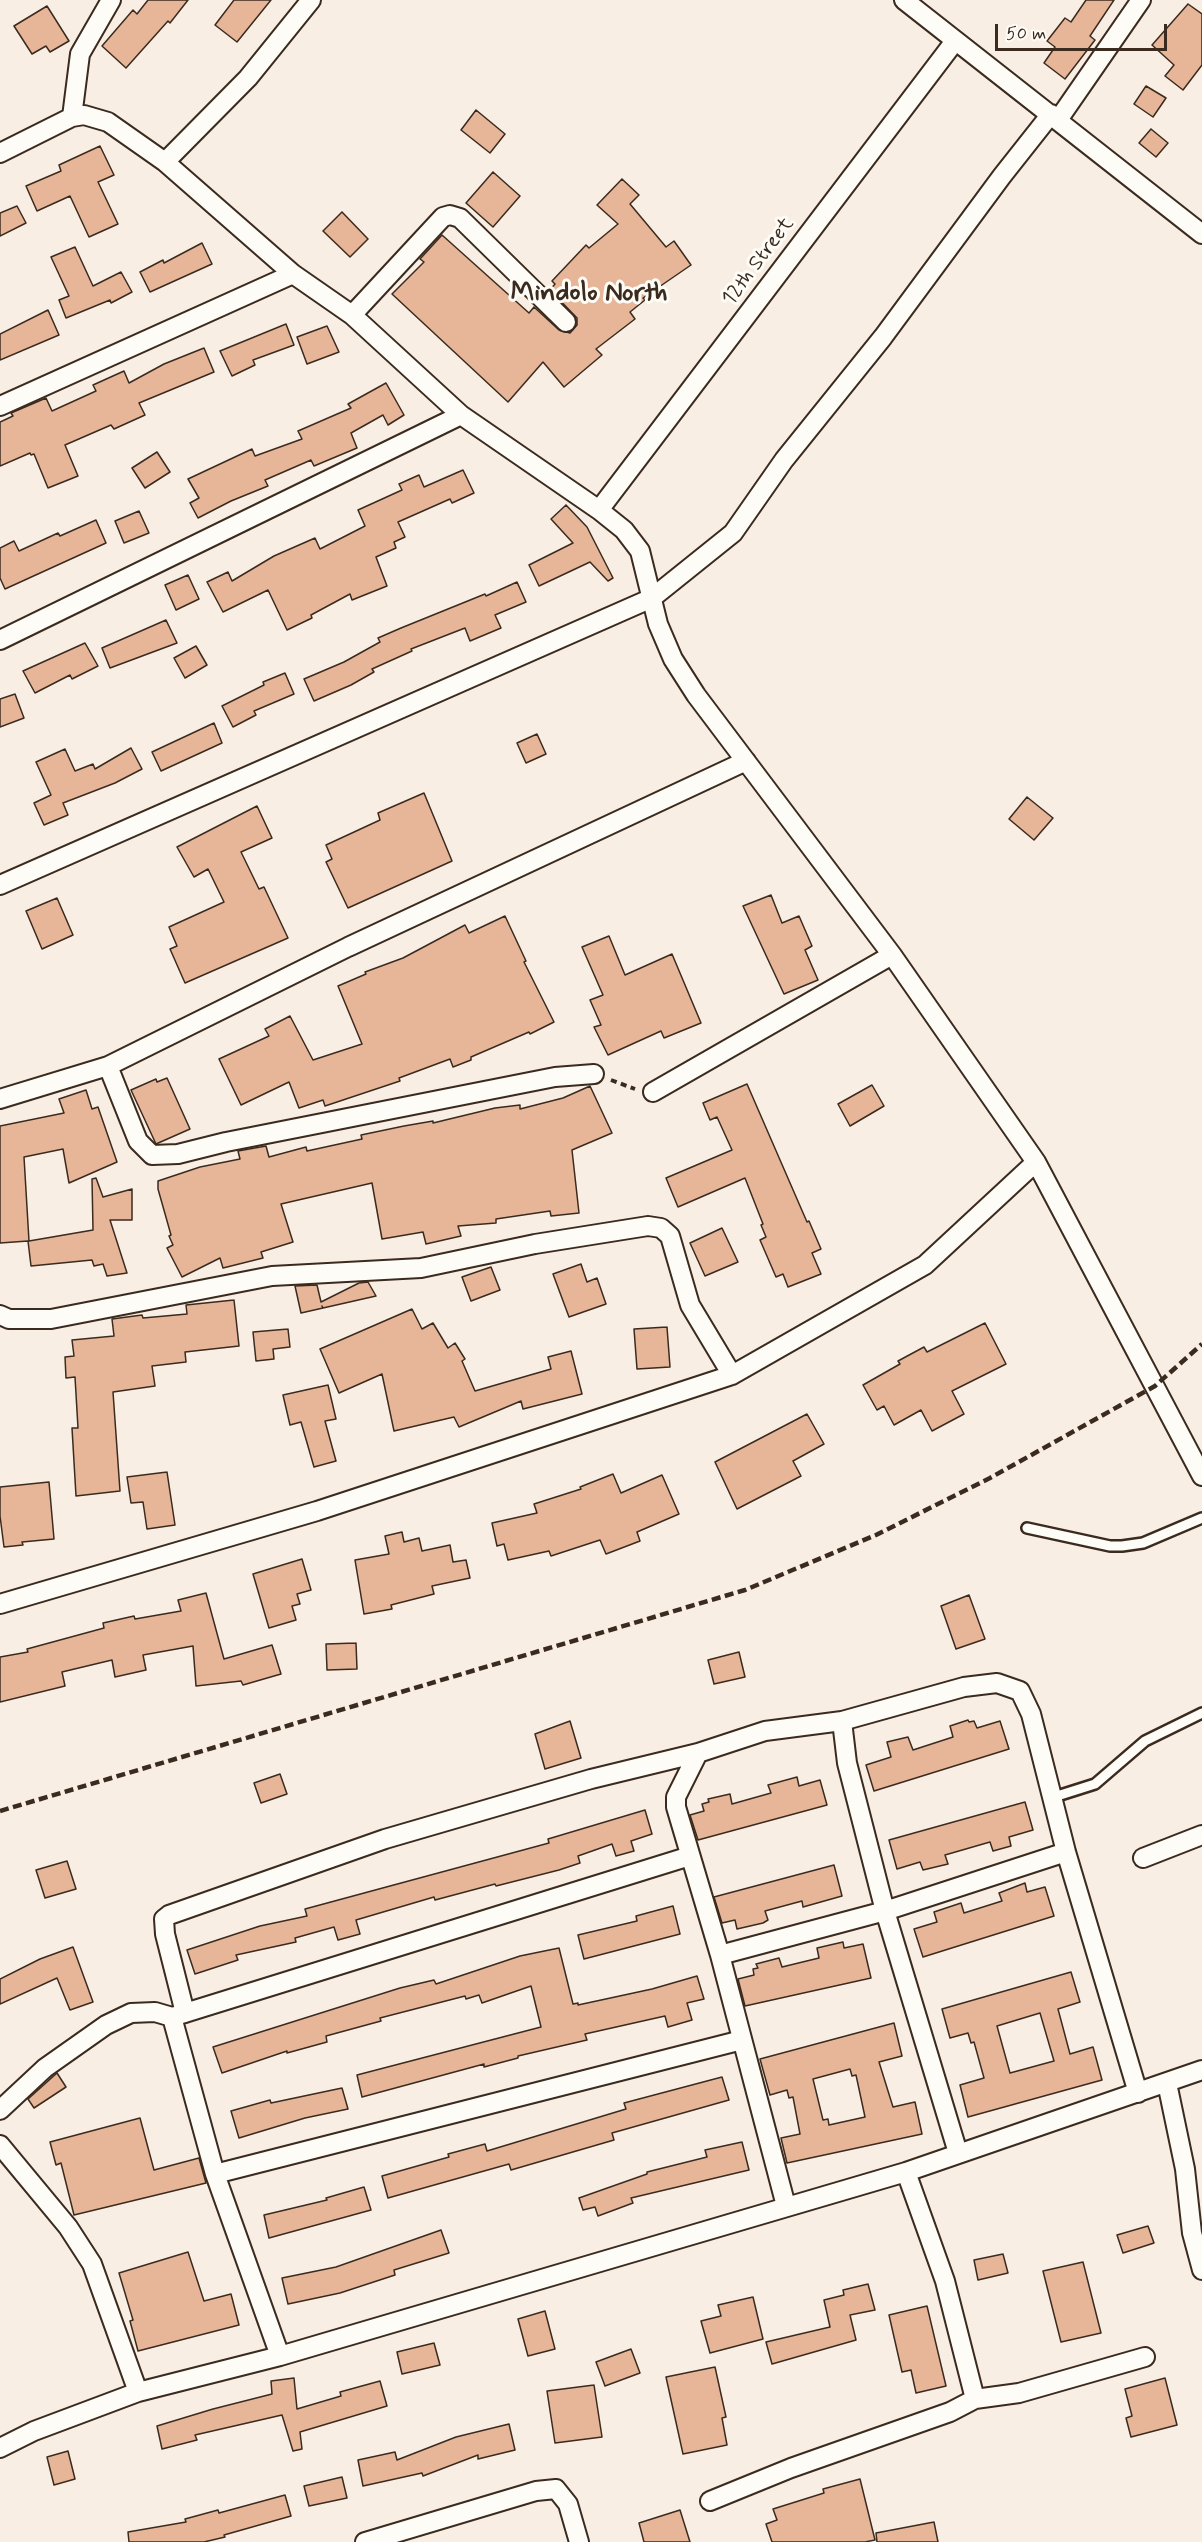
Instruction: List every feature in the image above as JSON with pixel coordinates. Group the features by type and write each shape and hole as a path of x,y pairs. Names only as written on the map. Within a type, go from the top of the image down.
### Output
{"street":[{"path":"72,117 80,54 111,0"},
{"path":"165,162 248,78 311,0"},
{"path":"904,0 1202,234"},
{"path":"0,885 652,598 733,533 784,460 883,337 1002,176 1054,117 1141,0"},
{"name":"12th Street","path":"599,510 955,41"},
{"path":"0,153 72,117 84,115 108,122 165,162 293,274 352,315 461,415 599,510 624,530 640,551 658,624 673,659 696,695 892,955 1036,1162 1202,1476"},
{"path":"352,315 443,217 450,215 460,218 566,322"},
{"path":"0,406 293,274"},
{"path":"0,640 461,415"},
{"path":"0,1100 108,1066 348,947 746,761"},
{"path":"653,1092 892,955"},
{"path":"108,1066 138,1141 152,1155 178,1154 226,1142 555,1077 599,1076"},
{"path":"0,1604 317,1511 732,1375 925,1264 1036,1162"},
{"path":"0,1315 9,1319 51,1319 272,1276 421,1268 535,1244 648,1226 661,1228 670,1236 690,1305 732,1375"},
{"path":"280,2356 214,2174 179,2015 164,1919 169,1915 385,1839 591,1779 698,1753 765,1731 842,1720 964,1687 997,1683 1020,1691 1031,1714 1054,1797 1065,1852 1138,2093"},
{"path":"842,1720 847,1763 885,1911 958,2153"},
{"path":"698,1753 676,1797 690,1856 720,1955 786,2206"},
{"path":"1143,1858 1202,1835"},
{"path":"720,1955 885,1911 1065,1852"},
{"path":"0,2110 45,2068 106,2025 131,2013 155,2012 179,2015 690,1856"},
{"path":"214,2174 742,2040"},
{"path":"0,2448 34,2431 138,2392 280,2356 906,2172 1202,2070"},
{"path":"1167,2083 1185,2169 1192,2233 1202,2270"},
{"path":"0,2145 68,2227 92,2264 138,2392"},
{"path":"906,2172 945,2281 975,2399"},
{"path":"710,2501 791,2468 950,2412 975,2399 1019,2393 1145,2357"},
{"path":"365,2542 536,2491 556,2489 568,2504 579,2542"}],"lane":[{"path":"1027,1528 1110,1546 1122,1546 1143,1543 1202,1518"},
{"path":"1054,1797 1095,1784 1145,1741 1202,1713"}],"path":[{"path":"599,1076 634,1089 653,1092"}],"building":[{"path":"148,0 188,0 170,23 168,21 126,68 102,46 133,10 137,14"},
{"path":"234,0 271,0 237,42 215,25"},
{"path":"1086,0 1114,0 1090,36 1095,40 1065,79 1044,63 1055,47 1047,41 1065,18 1071,22"},
{"path":"1188,4 1202,14 1202,65 1183,90 1165,76 1174,65 1152,45"},
{"path":"47,6 69,41 50,52 46,46 32,54 14,26"},
{"path":"1146,86 1166,98 1153,117 1134,104"},
{"path":"476,110 505,134 490,153 461,130"},
{"path":"1151,129 1168,143 1156,157 1139,143"},
{"path":"100,146 114,175 98,182 118,224 89,237 70,196 37,211 26,186 61,171 59,165"},
{"path":"493,172 520,196 493,227 466,203"},
{"path":"622,179 639,195 630,204 666,247 674,241 691,265 643,298 645,300 630,312 635,319 596,349 602,355 564,387 543,362 508,402 392,294 424,262 420,259 442,235 529,313 534,307 559,330 570,333 577,325 577,318 550,290 555,284 552,281 586,245 589,248 618,224 597,205"},
{"path":"17,206 26,223 0,236 0,213"},
{"path":"342,212 368,239 350,257 323,231"},
{"path":"202,243 212,264 150,292 140,272 163,260 164,263"},
{"path":"75,247 93,286 121,272 132,292 111,303 110,300 66,318 59,300 69,296 51,257"},
{"path":"48,310 59,335 0,360 0,334"},
{"path":"286,324 294,345 253,360 255,365 232,376 220,351"},
{"path":"327,326 339,352 307,364 297,337"},
{"path":"204,348 214,372 139,403 145,415 114,429 111,425 65,445 78,476 48,488 34,454 30,453 0,466 0,422 13,416 11,413 46,398 52,411 96,391 93,385 124,371 129,383 164,364"},
{"path":"386,383 404,415 388,425 383,415 351,433 357,448 314,466 311,460 265,480 268,486 198,518 190,503 199,498 188,479 252,449 255,456 302,439 298,431 351,408 348,404"},
{"path":"157,452 170,472 145,488 132,468"},
{"path":"463,470 474,493 452,503 450,499 398,522 405,537 394,542 396,548 376,557 387,586 352,600 350,594 311,615 312,618 287,630 268,590 223,612 207,582 228,572 232,581 274,556 315,538 320,549 365,526 358,510 402,490 399,484 419,475 424,487"},
{"path":"566,505 587,527 613,578 608,581 590,562 539,586 529,565 573,543 551,519"},
{"path":"139,511 149,533 124,543 115,521"},
{"path":"96,520 106,543 5,589 0,578 0,548 14,541 19,551 58,533 60,536"},
{"path":"188,575 199,599 176,610 165,585"},
{"path":"517,582 526,602 495,615 501,628 470,641 465,628 411,649 412,651 372,669 374,672 351,685 314,701 304,679 344,662 380,642 378,638"},
{"path":"166,620 177,643 110,668 102,648"},
{"path":"85,643 98,666 72,679 70,675 35,693 23,671"},
{"path":"196,646 207,665 185,678 174,658"},
{"path":"285,673 294,694 254,711 256,715 233,727 222,706 264,685 263,682"},
{"path":"15,694 24,718 0,727 0,699"},
{"path":"214,723 222,743 161,771 152,752"},
{"path":"537,734 546,754 526,763 517,743"},
{"path":"131,748 142,769 115,783 63,803 68,815 44,825 34,803 51,795 36,762 65,749 75,771 93,764 95,769"},
{"path":"424,793 452,861 348,908 326,862 332,859 326,845 380,820 378,813"},
{"path":"1027,797 1053,818 1034,840 1009,819"},
{"path":"257,806 272,838 241,852 259,889 264,887 288,938 185,983 170,949 177,946 169,927 224,902 208,869 194,877 177,847"},
{"path":"771,895 782,923 799,916 812,946 805,950 818,980 784,994 743,906"},
{"path":"57,898 73,935 42,949 26,911"},
{"path":"505,916 526,961 524,962 554,1022 471,1057 471,1060 453,1067 450,1059 399,1078 400,1081 325,1106 323,1100 299,1108 289,1082 241,1105 219,1059 269,1036 265,1029 290,1016 313,1060 362,1044 338,986 366,974 365,972 403,958 465,925 469,933"},
{"path":"609,936 625,975 672,954 701,1023 664,1038 661,1031 608,1055 594,1027 601,1025 590,1000 603,995 582,947"},
{"path":"167,1078 190,1129 156,1144 131,1090 156,1079 157,1082"},
{"path":"747,1084 821,1249 812,1253 821,1274 788,1287 783,1274 776,1277 760,1240 766,1237 761,1225 763,1224 745,1178 678,1207 666,1178 732,1150 717,1117 710,1120 703,1103"},
{"path":"872,1085 884,1106 850,1126 838,1104"},
{"path":"590,1086 612,1133 572,1150 579,1213 551,1216 550,1211 496,1219 496,1223 458,1226 461,1236 426,1244 423,1232 382,1239 372,1183 281,1204 293,1242 261,1252 263,1258 223,1268 220,1258 182,1277 167,1248 173,1245 169,1236 171,1235 158,1189 158,1181 200,1167 240,1159 238,1151 266,1146 269,1157 306,1147 307,1151 362,1139 361,1135 433,1121 433,1123 495,1108 520,1105 520,1109 563,1098"},
{"path":"86,1090 92,1109 98,1107 117,1162 69,1183 63,1149 24,1157 29,1241 93,1230 92,1179 96,1178 103,1197 132,1189 132,1220 110,1220 127,1273 107,1276 103,1264 94,1266 92,1260 31,1266 28,1241 0,1243 0,1126 64,1113 59,1099"},
{"path":"722,1228 738,1262 705,1276 690,1243"},
{"path":"581,1264 587,1282 597,1278 606,1304 569,1317 553,1274"},
{"path":"491,1267 500,1290 471,1301 462,1277"},
{"path":"368,1282 376,1296 301,1313 295,1286 317,1285 321,1302 359,1283"},
{"path":"234,1300 239,1346 185,1352 186,1362 152,1366 155,1386 113,1392 120,1491 76,1496 72,1428 78,1428 75,1377 66,1378 65,1357 74,1356 72,1340 114,1336 112,1319 142,1315 143,1318 187,1314 186,1305"},
{"path":"412,1309 422,1329 433,1323 448,1348 455,1343 465,1359 462,1361 475,1391 551,1369 548,1357 571,1351 582,1394 523,1409 521,1401 459,1427 454,1417 394,1431 382,1374 339,1393 320,1349"},
{"path":"985,1323 1006,1364 952,1391 964,1414 932,1431 921,1410 894,1425 884,1406 877,1410 863,1385 900,1364 898,1361 924,1347 927,1352"},
{"path":"667,1327 670,1367 637,1369 634,1329"},
{"path":"288,1329 290,1347 273,1349 274,1359 256,1361 253,1332"},
{"path":"328,1385 336,1419 325,1421 336,1461 314,1467 301,1422 290,1425 283,1395"},
{"path":"807,1414 824,1444 793,1461 801,1476 737,1509 715,1462"},
{"path":"167,1472 175,1525 147,1529 143,1502 131,1503 127,1477"},
{"path":"613,1474 621,1493 662,1475 679,1514 637,1532 640,1541 606,1554 600,1540 551,1556 549,1551 508,1560 504,1544 497,1546 492,1523 537,1513 534,1504 581,1489 580,1487"},
{"path":"49,1482 54,1539 22,1542 23,1545 4,1547 0,1516 0,1487"},
{"path":"402,1532 404,1542 419,1538 422,1551 450,1545 453,1562 466,1560 470,1578 432,1586 434,1594 391,1605 392,1609 364,1614 355,1560 389,1554 385,1536"},
{"path":"302,1559 311,1590 297,1594 300,1604 292,1606 296,1620 269,1628 253,1574"},
{"path":"206,1593 224,1659 272,1645 281,1674 243,1685 241,1681 196,1686 193,1646 143,1655 146,1670 115,1677 112,1660 62,1672 65,1686 0,1702 0,1657 28,1652 27,1649 104,1628 103,1623 134,1616 135,1619 181,1611 178,1600"},
{"path":"969,1595 985,1639 956,1649 941,1606"},
{"path":"356,1643 357,1669 327,1670 326,1644"},
{"path":"739,1652 745,1677 714,1684 708,1660"},
{"path":"968,1720 969,1722 974,1721 977,1728 1000,1721 1009,1749 874,1791 866,1765 891,1757 887,1742 908,1737 913,1750 953,1737 950,1726"},
{"path":"570,1721 581,1758 545,1769 535,1734"},
{"path":"280,1774 287,1794 261,1803 254,1783"},
{"path":"797,1777 799,1786 820,1780 827,1805 698,1840 690,1815 704,1811 702,1804 709,1802 708,1799 730,1794 732,1804 771,1793 768,1785"},
{"path":"1025,1802 1033,1830 1009,1837 1011,1846 993,1851 990,1842 945,1855 948,1864 923,1870 920,1862 897,1869 889,1840"},
{"path":"645,1810 652,1834 631,1841 634,1851 616,1856 612,1844 578,1856 580,1863 559,1870 435,1900 434,1897 356,1920 360,1934 338,1940 334,1927 295,1938 296,1942 236,1955 238,1960 195,1974 187,1950 260,1926 307,1916 305,1909 549,1843 548,1839"},
{"path":"67,1861 76,1889 45,1898 36,1870"},
{"path":"834,1865 842,1896 803,1907 802,1901 765,1911 768,1920 737,1929 735,1920 722,1923 714,1897"},
{"path":"1025,1883 1027,1892 1045,1887 1054,1916 923,1957 914,1929 937,1922 934,1912 961,1903 964,1913 1002,1901 999,1893"},
{"path":"673,1906 680,1934 584,1959 578,1935 637,1921 636,1916"},
{"path":"843,1942 844,1948 863,1944 871,1978 745,2006 738,1979 754,1975 753,1969 758,1968 756,1964 779,1958 782,1967 819,1958 817,1948"},
{"path":"73,1947 93,2002 70,2010 57,1978 0,2004 0,1979 40,1959"},
{"path":"559,1948 573,2004 578,2003 578,2005 652,1989 697,1976 704,1999 687,2003 692,2020 668,2027 665,2016 585,2034 587,2040 518,2056 518,2058 484,2067 484,2064 362,2097 357,2075 541,2027 531,1986 482,2003 479,1995 466,1999 465,1996 380,2018 381,2021 326,2036 327,2042 287,2053 287,2051 222,2073 213,2047 400,1988 434,1980 436,1984 520,1956"},
{"path":"1071,1972 1080,2002 1058,2009 1070,2054 1093,2047 1102,2080 968,2117 960,2085 984,2078 974,2042 971,2043 968,2033 950,2038 942,2009","holes":["1040,2013 1054,2061 1010,2073 997,2026"]},
{"path":"894,2023 902,2056 879,2062 893,2107 915,2102 922,2134 787,2163 781,2138 800,2134 793,2097 789,2098 787,2090 770,2095 760,2059","holes":["850,2069 852,2076 856,2075 865,2117 829,2125 828,2119 823,2120 813,2079"]},
{"path":"57,2073 66,2087 34,2108 28,2099"},
{"path":"722,2077 729,2100 612,2133 614,2140 511,2170 509,2164 388,2198 382,2176 485,2144 487,2151 626,2109 624,2103"},
{"path":"342,2088 348,2109 305,2118 239,2138 231,2111 270,2100 271,2103"},
{"path":"140,2118 154,2170 199,2158 206,2183 74,2215 61,2163 56,2165 50,2142"},
{"path":"742,2142 749,2170 631,2198 633,2203 598,2216 595,2207 583,2210 579,2198 647,2174 647,2172 707,2157 705,2150"},
{"path":"364,2187 371,2210 269,2238 264,2215 327,2200 326,2198"},
{"path":"1148,2226 1154,2243 1123,2253 1117,2235"},
{"path":"441,2230 449,2253 394,2270 395,2275 340,2293 288,2304 282,2278 336,2267"},
{"path":"188,2252 204,2301 231,2294 239,2325 138,2351 130,2321 133,2320 119,2273"},
{"path":"1003,2254 1008,2273 978,2280 974,2260"},
{"path":"1083,2262 1101,2333 1061,2342 1043,2271"},
{"path":"868,2284 875,2310 850,2315 856,2340 772,2364 766,2342 830,2327 824,2300 844,2295 843,2290"},
{"path":"753,2297 763,2339 710,2353 701,2321 721,2316 718,2305"},
{"path":"927,2306 946,2386 916,2393 911,2370 902,2372 889,2315"},
{"path":"545,2311 555,2349 528,2356 518,2319"},
{"path":"434,2343 440,2365 402,2374 397,2352"},
{"path":"631,2349 640,2373 605,2386 596,2362"},
{"path":"715,2367 726,2417 722,2418 727,2445 683,2454 666,2377"},
{"path":"294,2378 297,2409 341,2396 340,2392 380,2381 387,2406 300,2432 302,2449 293,2451 282,2415 195,2435 197,2440 162,2449 157,2426 272,2394 271,2381"},
{"path":"1165,2378 1177,2425 1131,2437 1126,2418 1132,2416 1125,2389"},
{"path":"594,2385 602,2437 555,2443 547,2391"},
{"path":"509,2424 515,2450 478,2459 478,2455 423,2476 422,2473 363,2486 358,2460 395,2452 397,2460 456,2437"},
{"path":"68,2451 75,2479 54,2485 47,2457"},
{"path":"342,2477 347,2498 309,2506 304,2486"},
{"path":"860,2479 875,2540 865,2542 772,2542 766,2524 777,2520 773,2509 824,2493 823,2489"},
{"path":"285,2495 291,2516 224,2535 225,2537 204,2542 129,2542 128,2532 186,2522 185,2519 218,2510 219,2513"},
{"path":"680,2510 690,2542 644,2542 639,2523"},
{"path":"934,2522 938,2542 877,2542 876,2533"}],"railway":[{"path":"0,1811 745,1590 876,1535 990,1478 1155,1386 1202,1344"}],"district":[{"name":"Mindolo North","path":"589,294"}]}
